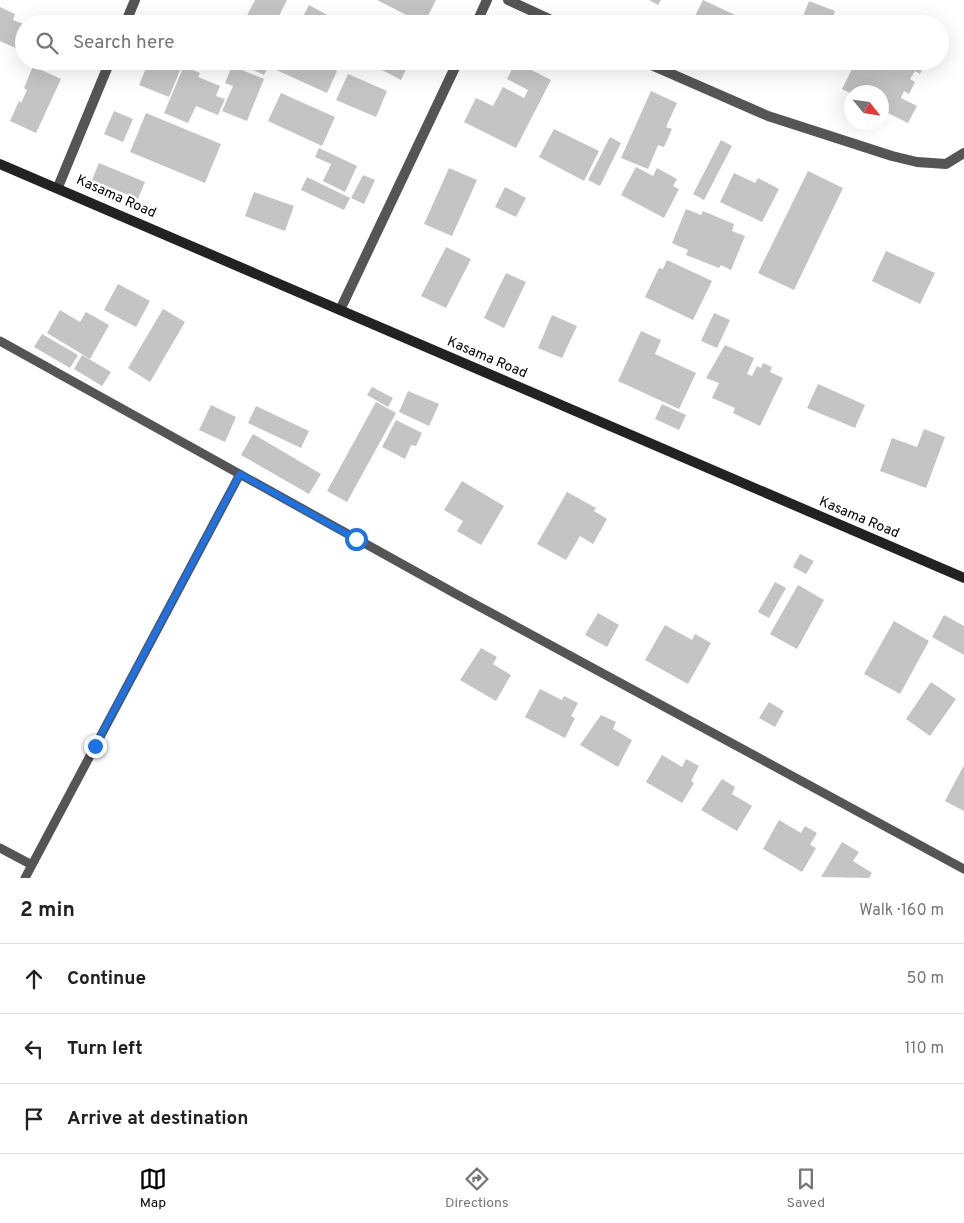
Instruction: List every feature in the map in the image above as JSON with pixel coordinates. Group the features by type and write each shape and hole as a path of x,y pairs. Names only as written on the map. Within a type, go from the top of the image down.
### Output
{"street":[{"path":"129,15 135,0"},
{"path":"480,15 487,0"},
{"path":"508,0 540,15"},
{"path":"58,187 106,70"},
{"path":"340,310 454,70"},
{"path":"663,70 768,116 892,156 917,162 946,164 964,153"},
{"name":"Kasama Road","path":"0,164 58,187 964,578"}],"lane":[{"path":"0,341 456,594 964,869"},
{"path":"25,878 240,474"},
{"path":"0,848 32,865"}],"building":[{"path":"255,0 287,0 280,15 247,15"},
{"path":"377,0 436,0 428,15 406,15"},
{"path":"649,0 661,0 658,5"},
{"path":"703,0 735,15 696,15"},
{"path":"809,1 835,11 833,15 804,15"},
{"path":"309,5 327,15 304,15"},
{"path":"0,7 15,14 13,20 15,21 15,48 0,41"},
{"path":"31,70 42,70 61,79 36,133 10,121 19,101 21,103 27,90 24,88"},
{"path":"145,70 180,70 169,97 139,85"},
{"path":"182,70 193,70 200,73 198,77 220,86 216,96 225,99 218,115 196,106 188,123 164,113"},
{"path":"230,70 242,70 264,79 247,121 222,111 233,86 225,83"},
{"path":"253,70 266,70 264,75"},
{"path":"276,70 335,70 337,71 327,93"},
{"path":"382,70 406,70 401,80"},
{"path":"512,70 532,70 551,80 516,148 464,122 476,98 493,106 503,87 524,98 528,90 507,79"},
{"path":"852,70 922,70 920,74 915,71 910,79 915,82 909,94 904,91 901,98 917,106 908,123 889,114 889,85 844,85"},
{"path":"348,74 387,91 376,117 336,100"},
{"path":"651,91 677,103 666,127 672,129 664,147 658,145 648,169 621,158"},
{"path":"281,93 335,117 322,146 268,121"},
{"path":"114,111 133,119 123,142 104,134"},
{"path":"146,113 221,144 205,183 130,152"},
{"path":"554,129 599,151 584,181 539,157"},
{"path":"610,137 621,143 600,186 588,180"},
{"path":"721,140 732,146 704,200 693,194"},
{"path":"319,148 357,166 345,192 323,181 331,164 315,157"},
{"path":"99,163 145,182 138,199 92,180"},
{"path":"636,167 653,176 657,168 677,179 673,186 679,189 664,218 621,195"},
{"path":"449,168 477,180 452,236 424,224"},
{"path":"808,171 843,188 794,290 758,273"},
{"path":"734,173 755,183 758,178 779,189 762,222 720,202"},
{"path":"363,175 375,180 364,204 351,198"},
{"path":"307,177 350,198 344,210 301,190"},
{"path":"505,187 526,198 516,217 495,207"},
{"path":"254,192 294,206 285,231 245,216"},
{"path":"686,209 701,215 703,211 734,224 732,231 745,236 731,270 721,265 719,268 686,255 688,250 672,243"},
{"path":"446,247 471,259 446,308 421,296"},
{"path":"886,251 935,273 920,304 872,281"},
{"path":"667,260 712,281 693,320 645,297 659,268 663,269"},
{"path":"506,273 526,282 504,328 484,318"},
{"path":"118,284 150,301 136,327 104,310"},
{"path":"163,309 185,322 150,382 128,368"},
{"path":"60,310 80,322 86,312 109,325 90,359 47,333"},
{"path":"714,313 730,320 717,348 701,341"},
{"path":"552,315 577,326 562,358 538,348"},
{"path":"641,331 661,340 655,354 696,373 679,409 618,381"},
{"path":"42,334 78,355 70,368 34,347"},
{"path":"725,345 754,358 747,374 752,376 757,366 761,368 763,363 772,367 770,372 783,378 760,426 733,413 735,408 712,398 719,383 706,378"},
{"path":"82,355 111,372 102,386 74,369"},
{"path":"818,384 865,405 855,428 807,408"},
{"path":"372,387 393,398 388,407 367,395"},
{"path":"408,391 439,404 429,426 399,412"},
{"path":"376,402 396,413 347,502 327,491"},
{"path":"662,404 686,415 679,430 655,419"},
{"path":"211,405 236,417 225,442 199,430"},
{"path":"256,406 309,431 301,448 248,423"},
{"path":"396,420 422,433 416,446 411,445 405,459 382,447"},
{"path":"924,429 945,437 926,488 880,471 892,438 917,447"},
{"path":"253,434 321,474 309,494 241,455"},
{"path":"462,481 504,506 481,545 457,531 463,521 444,510"},
{"path":"567,492 596,508 594,511 607,519 593,544 580,536 566,560 537,544"},
{"path":"800,554 814,561 806,574 793,567"},
{"path":"775,582 786,588 769,618 758,612"},
{"path":"798,585 824,600 797,649 770,634"},
{"path":"598,613 619,625 607,647 585,635"},
{"path":"944,615 964,626 964,655 932,637"},
{"path":"894,621 929,641 900,694 864,674"},
{"path":"665,625 692,640 695,634 711,643 688,684 645,660"},
{"path":"481,648 497,657 493,664 511,675 496,701 460,680"},
{"path":"931,682 956,699 930,736 906,719"},
{"path":"540,689 562,700 564,696 578,703 571,716 575,718 565,738 525,717"},
{"path":"769,702 784,711 775,727 759,718"},
{"path":"601,715 616,722 613,729 632,740 618,767 580,745"},
{"path":"662,755 682,767 686,759 699,766 691,781 694,783 682,803 646,782"},
{"path":"964,765 964,811 945,801"},
{"path":"722,779 735,787 732,794 752,806 737,831 701,810"},
{"path":"779,820 801,833 805,826 817,833 810,845 816,848 802,872 763,849"},
{"path":"842,842 859,852 853,861 872,873 869,878 821,877"}],"route":[{"path":"95,746 240,474 356,539"}]}
